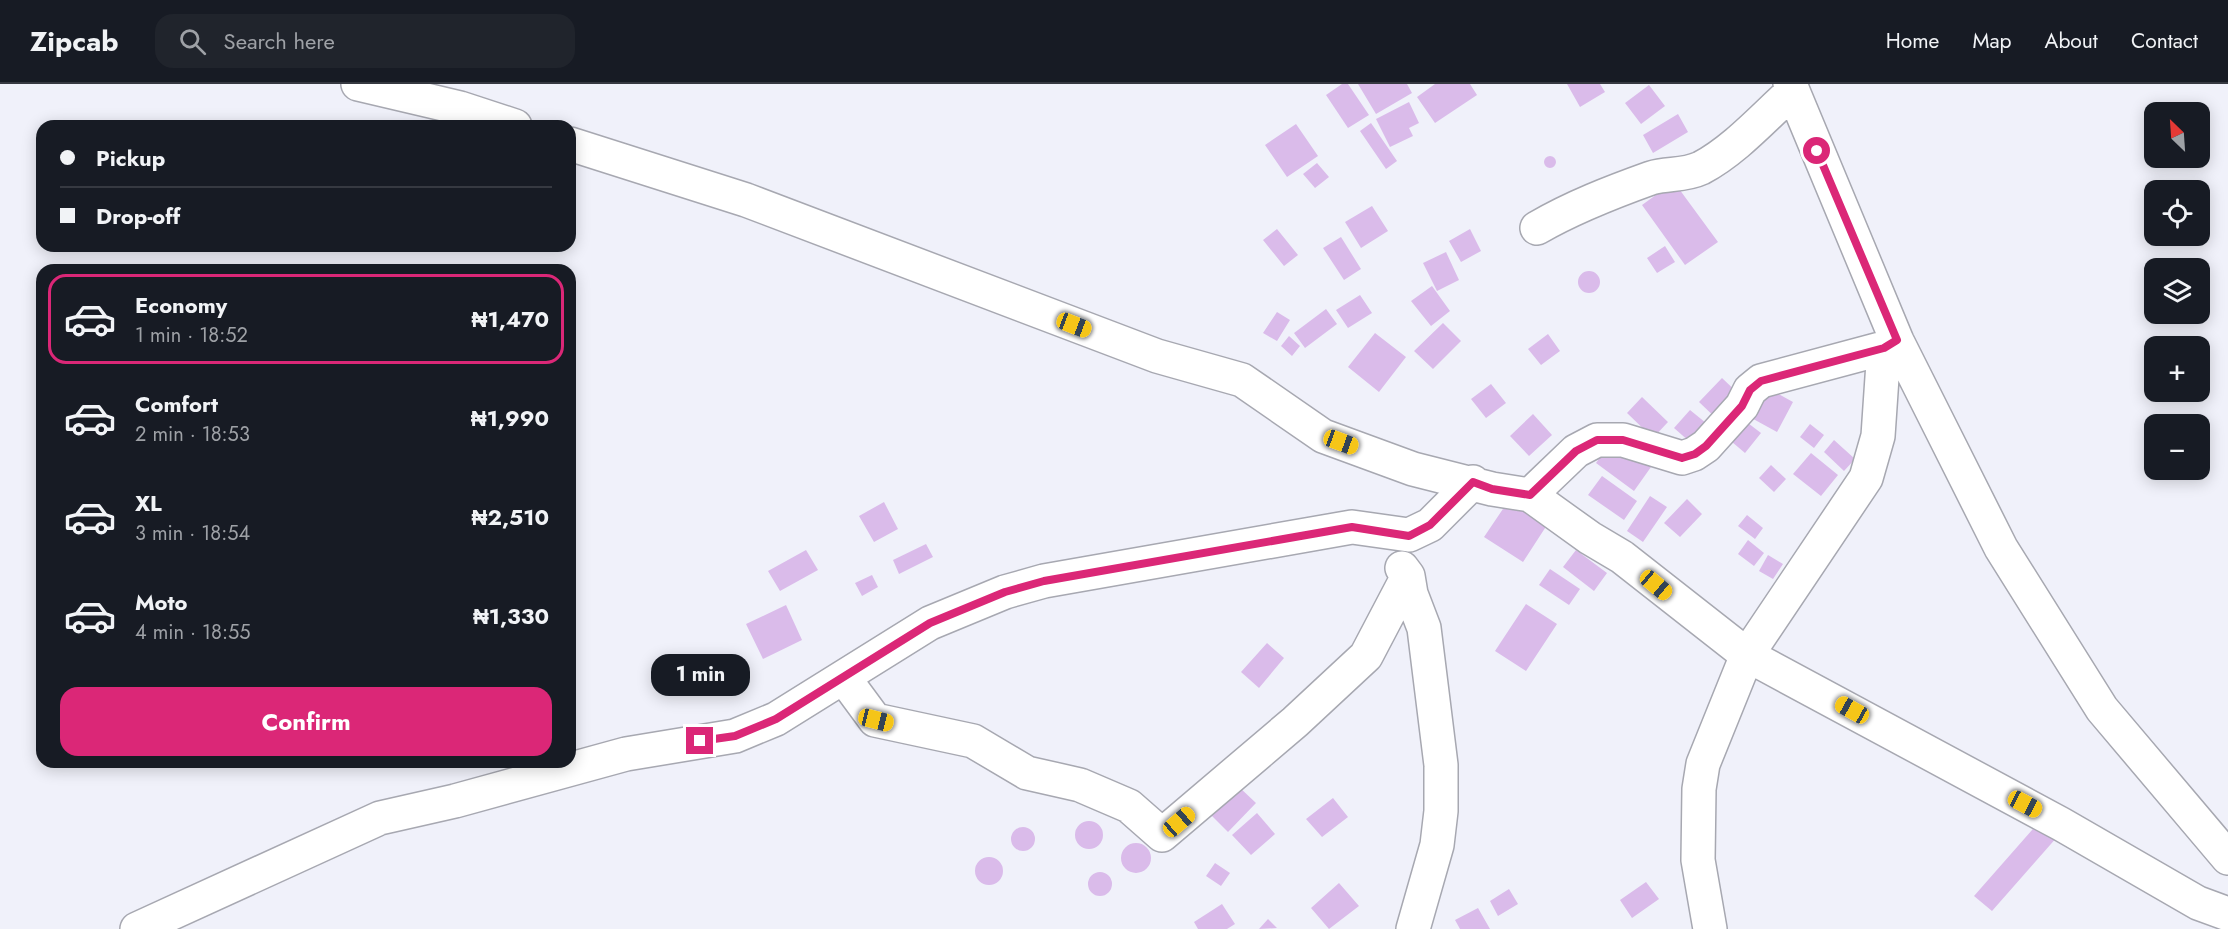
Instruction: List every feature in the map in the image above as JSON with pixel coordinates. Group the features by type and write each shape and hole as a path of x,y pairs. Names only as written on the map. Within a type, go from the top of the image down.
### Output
{"street":[{"path":"357,84 460,108 497,120"},
{"path":"1537,228 1564,212 1654,177 1685,175 1702,167 1730,148 1792,88 1890,344 2001,548 2102,709 2228,858"},
{"path":"576,146 746,200 1157,356 1242,381 1323,436 1413,469 1473,482 1492,489 1530,495 1590,538 1622,557 1747,656 2061,824 2198,903 2228,914"},
{"path":"1530,495 1576,451 1597,440 1623,440 1682,458 1695,454 1706,446 1742,406 1750,390 1761,381 1890,344"},
{"path":"1710,929 1698,860 1703,764 1747,656 1866,478 1878,436 1890,344"},
{"path":"1413,929 1437,845 1441,811 1441,765 1432,708 1424,628 1411,594 1408,576 1399,563 1400,554 1409,536 1430,525 1473,482"},
{"path":"576,768 626,754 735,736 776,719 930,623 1005,592 1044,581 1352,527 1409,536"},
{"path":"844,678 876,720 973,741 1027,773 1080,786 1129,806 1162,836 1295,722 1366,656 1408,576"},
{"path":"137,929 380,818 455,801 575,768"}],"building":[{"path":"1342,84 1348,84 1369,115 1348,128 1326,95"},
{"path":"1358,84 1407,84 1412,93 1376,114"},
{"path":"1435,84 1470,84 1477,95 1435,123 1417,97"},
{"path":"1567,84 1600,84 1605,92 1580,107"},
{"path":"1649,85 1665,106 1641,124 1625,103"},
{"path":"1409,102 1419,123 1409,128 1413,136 1390,147 1376,119"},
{"path":"1678,114 1688,132 1653,153 1643,135"},
{"path":"1371,123 1397,161 1386,169 1360,131"},
{"path":"1296,124 1318,156 1287,177 1265,145"},
{"path":"1552,156 1556,162 1552,168 1548,168 1544,160"},
{"path":"1317,163 1329,177 1315,188 1303,174"},
{"path":"1674,182 1718,242 1685,265 1642,205"},
{"path":"1372,206 1388,231 1361,248 1345,222"},
{"path":"1277,229 1298,255 1284,266 1263,240"},
{"path":"1470,229 1481,251 1461,262 1449,241"},
{"path":"1341,237 1361,269 1344,280 1323,248"},
{"path":"1665,246 1675,262 1657,273 1647,258"},
{"path":"1446,252 1459,280 1437,291 1423,263"},
{"path":"1589,271 1597,274 1600,282 1597,290 1589,293 1581,290 1578,282 1581,274"},
{"path":"1432,286 1450,311 1431,326 1411,301"},
{"path":"1360,295 1372,313 1348,328 1336,310"},
{"path":"1326,309 1337,324 1305,348 1294,333"},
{"path":"1277,312 1290,320 1277,341 1263,333"},
{"path":"1443,323 1461,341 1433,369 1414,351"},
{"path":"1375,333 1406,357 1379,392 1348,367"},
{"path":"1548,334 1560,351 1541,365 1528,349"},
{"path":"1289,336 1300,346 1292,356 1281,346"},
{"path":"1722,378 1743,398 1720,422 1699,402"},
{"path":"1491,384 1506,403 1486,418 1471,399"},
{"path":"1762,385 1793,402 1777,432 1746,415"},
{"path":"1642,397 1668,422 1653,438 1627,413"},
{"path":"1690,410 1706,423 1690,442 1674,428"},
{"path":"1533,414 1552,435 1529,456 1510,436"},
{"path":"1740,417 1761,433 1745,453 1725,436"},
{"path":"1810,424 1824,435 1814,448 1800,437"},
{"path":"1613,439 1651,467 1634,491 1596,463"},
{"path":"1834,440 1855,459 1844,471 1824,452"},
{"path":"1811,453 1838,475 1821,496 1793,474"},
{"path":"1771,465 1786,479 1774,492 1759,478"},
{"path":"1602,476 1637,501 1624,520 1588,495"},
{"path":"1650,496 1667,507 1643,542 1627,531"},
{"path":"1687,499 1702,514 1680,537 1664,523"},
{"path":"1509,500 1547,525 1523,562 1484,537"},
{"path":"884,502 898,529 874,542 859,516"},
{"path":"1747,515 1763,528 1755,539 1738,526"},
{"path":"1748,540 1764,553 1754,566 1738,554"},
{"path":"926,544 933,557 899,574 893,560"},
{"path":"806,550 818,570 780,591 768,571"},
{"path":"1576,550 1607,573 1594,591 1563,567"},
{"path":"1768,555 1783,564 1773,579 1759,571"},
{"path":"1550,569 1580,589 1569,605 1539,585"},
{"path":"872,575 878,587 862,596 855,583"},
{"path":"1526,604 1557,624 1526,671 1495,651"},
{"path":"786,605 802,640 763,659 746,624"},
{"path":"1267,643 1284,658 1259,688 1241,672"},
{"path":"1238,786 1256,803 1228,832 1210,814"},
{"path":"1333,798 1348,817 1322,837 1306,819"},
{"path":"1257,813 1275,834 1251,855 1232,835"},
{"path":"1089,821 1099,825 1103,835 1099,845 1089,849 1079,845 1075,835 1079,825"},
{"path":"2040,821 2058,836 1992,911 1974,896"},
{"path":"1023,827 1031,831 1035,839 1031,847 1023,851 1015,847 1011,839 1015,831"},
{"path":"1136,843 1147,847 1151,858 1147,869 1136,873 1125,869 1121,858 1125,847"},
{"path":"989,857 999,861 1003,871 999,881 989,885 979,881 975,871 979,861"},
{"path":"1215,863 1230,873 1221,886 1206,876"},
{"path":"1100,872 1109,875 1112,884 1109,893 1100,896 1091,893 1088,884 1091,875"},
{"path":"1646,882 1659,899 1632,918 1620,900"},
{"path":"1339,883 1359,906 1329,929 1311,908"},
{"path":"1509,889 1518,904 1498,916 1490,901"},
{"path":"1222,904 1235,924 1227,929 1198,929 1194,922"},
{"path":"1478,908 1490,929 1460,929 1455,920"},
{"path":"1268,919 1277,928 1259,929"}],"route":[{"path":"700,741 735,736 776,719 826,690 930,623 1005,592 1044,581 1352,527 1404,533 1409,536 1430,525 1464,494 1473,482 1492,489 1530,495 1576,451 1597,440 1610,438 1623,440 1682,458 1695,454 1706,446 1742,406 1750,390 1761,381 1884,348 1897,340 1817,151"}]}
